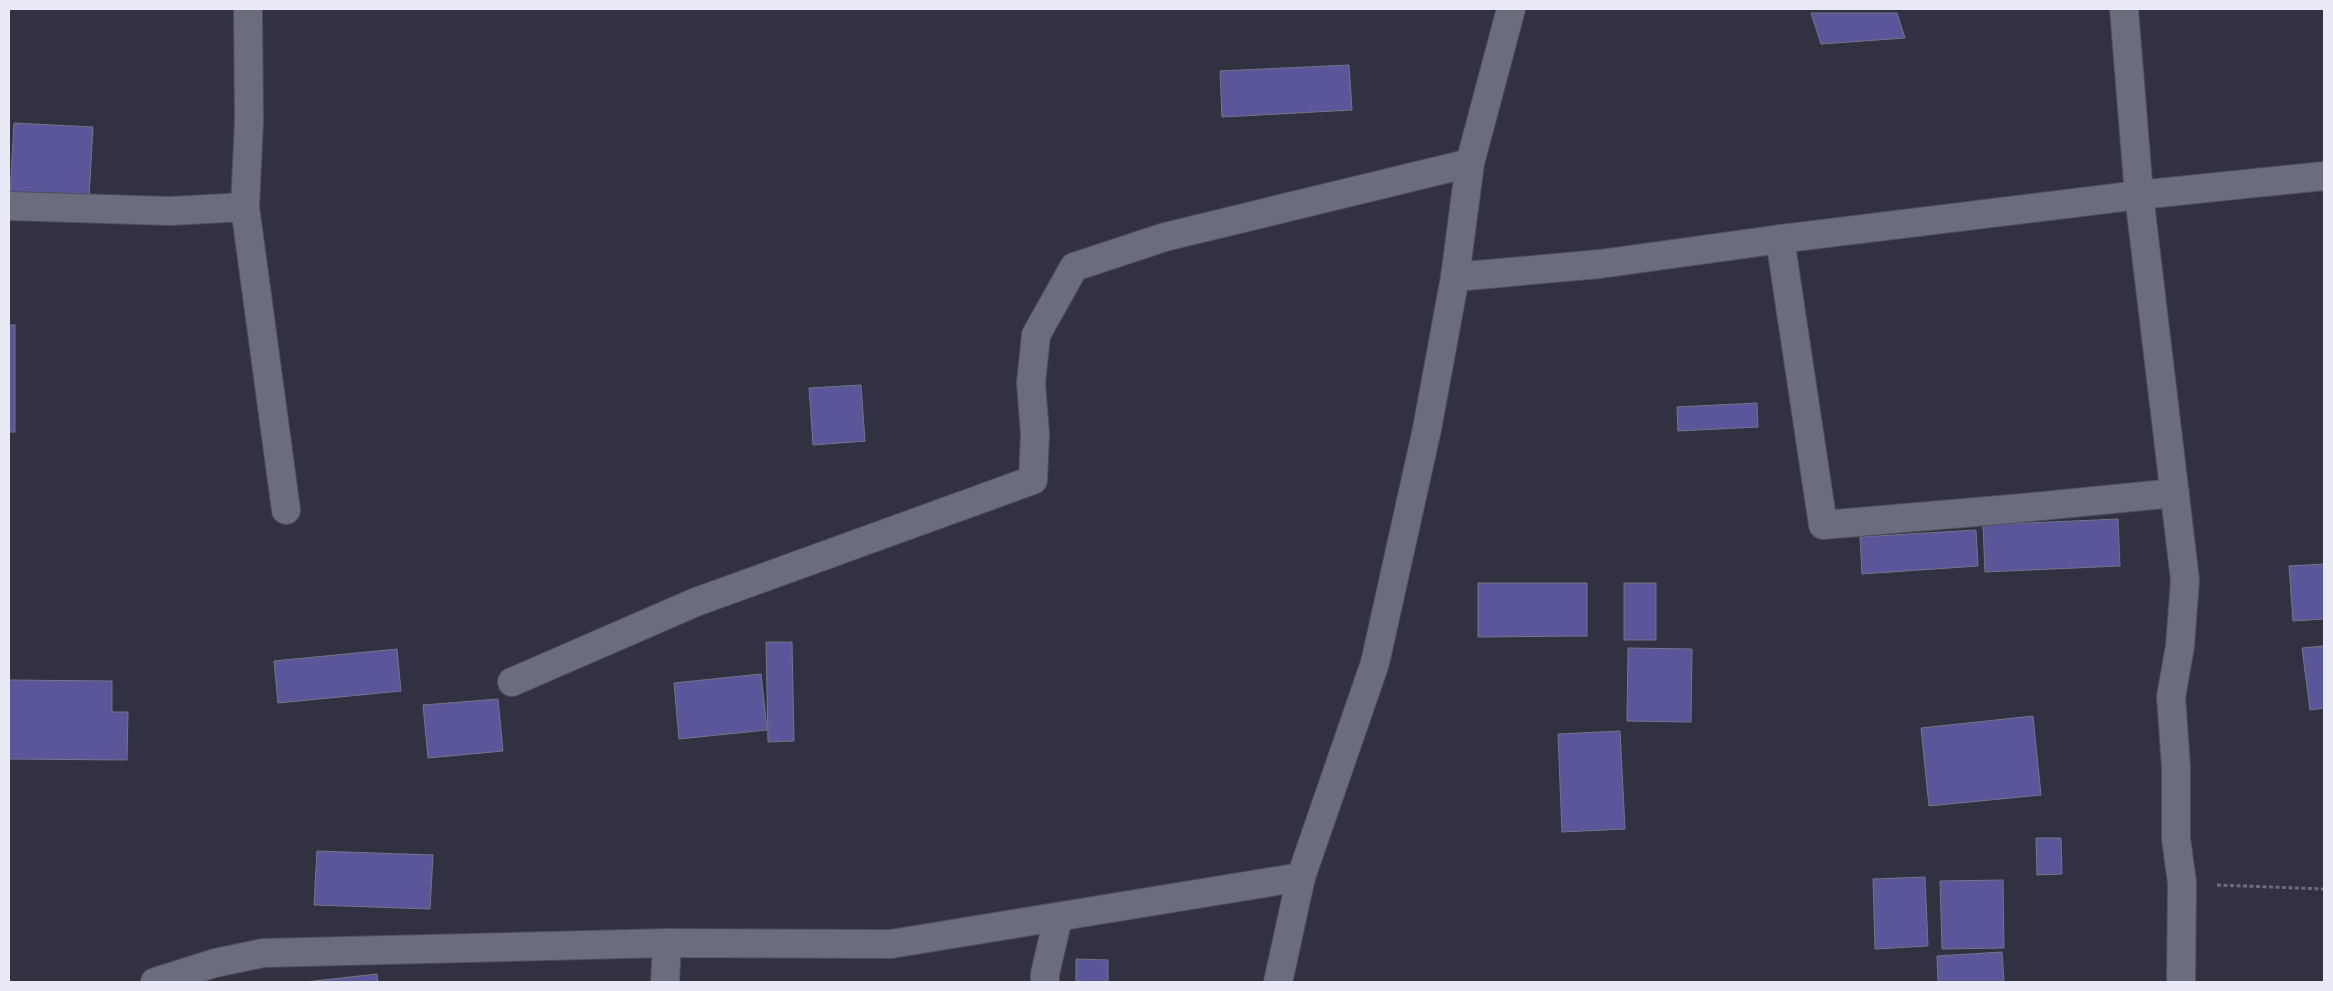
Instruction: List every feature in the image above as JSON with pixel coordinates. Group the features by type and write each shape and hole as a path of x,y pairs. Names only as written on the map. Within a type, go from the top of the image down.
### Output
{"street":[{"path":"248,9 249,121 245,207 286,510"},
{"path":"1278,982 1300,877 1375,663 1427,429 1455,277 1470,163 1510,9"},
{"path":"2124,9 2139,194 2184,580 2180,646 2171,697 2176,767 2176,838 2182,884 2181,982"},
{"path":"512,682 696,602 1033,480 1036,434 1031,383 1036,335 1074,267 1165,237 1470,163"},
{"path":"1455,277 1600,264 1780,239 2139,194 2324,176"},
{"path":"9,206 170,211 245,207"},
{"path":"1780,239 1823,525 2175,493"},
{"path":"155,982 216,963 263,953 667,943 890,944 1300,877"},
{"path":"1045,982 1045,974 1058,918"},
{"path":"665,982 667,943"}],"path":[{"path":"2182,884 2324,889"}],"building":[{"path":"1811,13 1897,13 1905,38 1821,44"},
{"path":"1349,65 1352,110 1222,117 1220,71"},
{"path":"14,123 93,127 89,198 10,194"},
{"path":"9,325 15,325 15,432 9,432"},
{"path":"861,385 865,441 813,445 809,388"},
{"path":"1757,403 1758,427 1678,431 1677,407"},
{"path":"2118,519 2120,566 1985,572 1983,525"},
{"path":"1976,530 1978,566 1862,574 1860,537"},
{"path":"2324,564 2324,619 2293,621 2289,566"},
{"path":"1478,583 1587,583 1587,636 1478,637"},
{"path":"1624,583 1656,583 1656,640 1624,640"},
{"path":"766,642 792,642 794,741 768,742"},
{"path":"2324,646 2324,708 2310,710 2302,648"},
{"path":"1628,648 1692,649 1691,722 1627,721"},
{"path":"397,649 401,691 278,703 274,661"},
{"path":"761,674 767,730 679,739 674,683"},
{"path":"9,680 112,681 112,712 128,712 127,760 9,759"},
{"path":"498,699 503,751 428,758 423,705"},
{"path":"2033,716 2041,795 1929,806 1921,728"},
{"path":"1620,731 1625,829 1562,832 1558,734"},
{"path":"2036,838 2061,838 2062,874 2037,875"},
{"path":"317,851 433,855 430,909 314,905"},
{"path":"1925,877 1928,946 1875,949 1873,879"},
{"path":"2003,880 2004,948 1942,949 1940,881"},
{"path":"2002,952 2004,982 1938,982 1937,956"},
{"path":"1076,959 1108,960 1108,982 1076,982"},
{"path":"377,974 378,982 305,982"}]}
